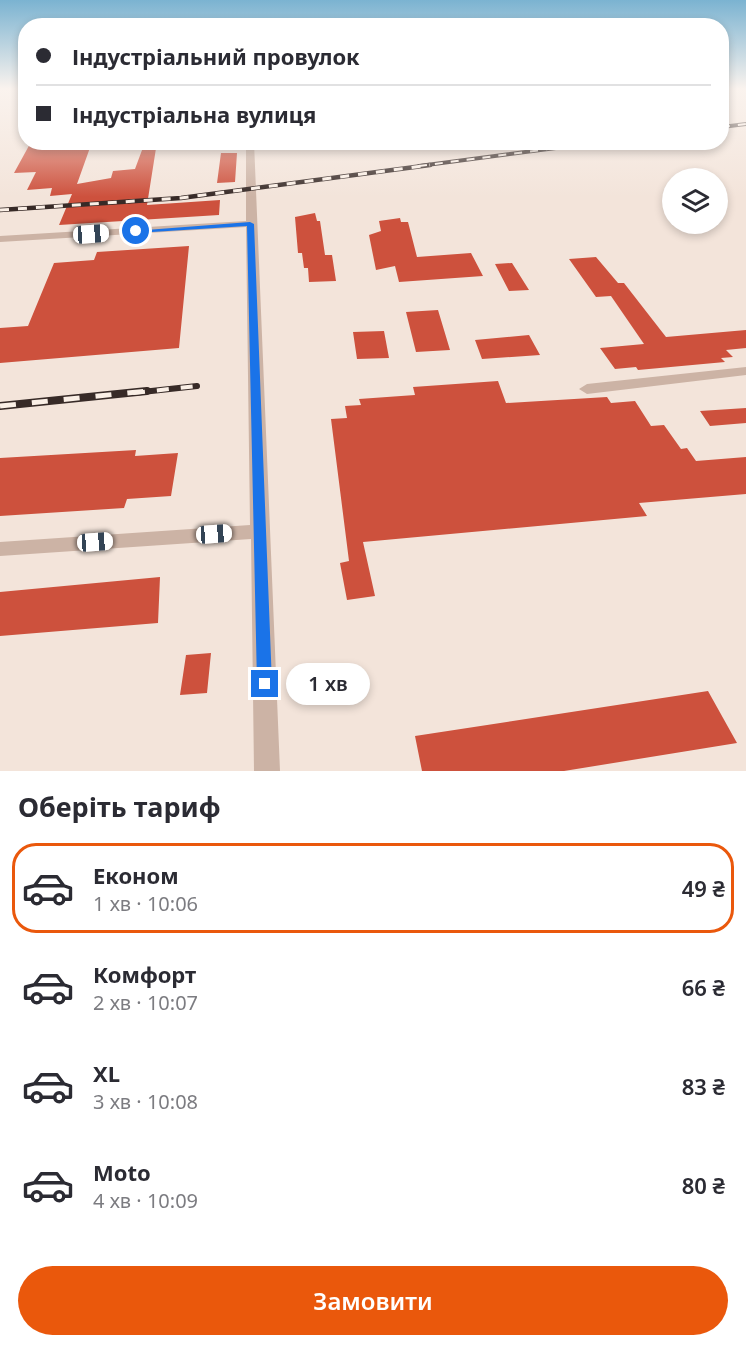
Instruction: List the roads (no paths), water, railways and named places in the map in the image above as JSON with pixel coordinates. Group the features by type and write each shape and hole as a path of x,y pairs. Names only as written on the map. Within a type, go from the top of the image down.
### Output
{"street":[{"path":"250,150 250,224 267,771"},
{"path":"0,239 250,224"},
{"path":"587,389 746,371"},
{"path":"0,549 261,531"}],"railway":[{"path":"729,126 738,125"},
{"path":"419,166 541,150"},
{"path":"0,210 181,198 430,165"},
{"path":"133,393 197,386"},
{"path":"0,406 147,391"}]}
